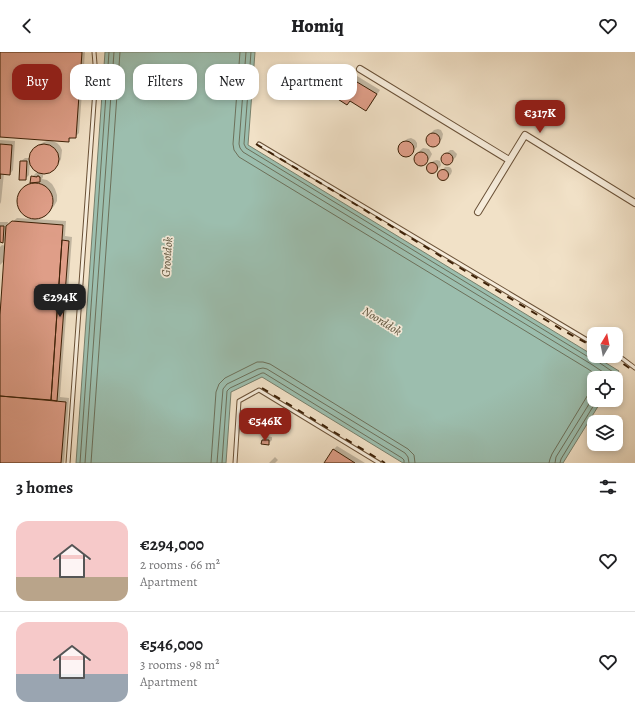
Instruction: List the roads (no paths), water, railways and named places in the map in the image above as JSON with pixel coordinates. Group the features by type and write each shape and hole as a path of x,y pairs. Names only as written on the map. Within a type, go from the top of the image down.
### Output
{"street":[{"path":"360,69 510,160"},
{"path":"478,212 525,135 635,203"}],"lane":[{"path":"68,463 95,84 94,52"},
{"path":"259,144 587,340"},
{"path":"623,359 635,368"},
{"path":"235,463 239,400 259,390 379,463"}],"water":[{"path":"105,52 255,52 254,64 205,64 205,100 251,100 248,145 587,352 587,363 606,363 619,371 587,371 587,407 598,407 593,415 587,415 587,424 563,463 403,463 262,377 231,392 226,463 76,463 102,100 125,100 125,64 104,64"}],"railway":[{"path":"256,144 564,331 587,343"},
{"path":"622,363 635,372"},
{"path":"262,388 385,463"}],"water label":[{"name":"Grootdok","path":"167,257"},
{"name":"Noorddok","path":"382,321"}]}
